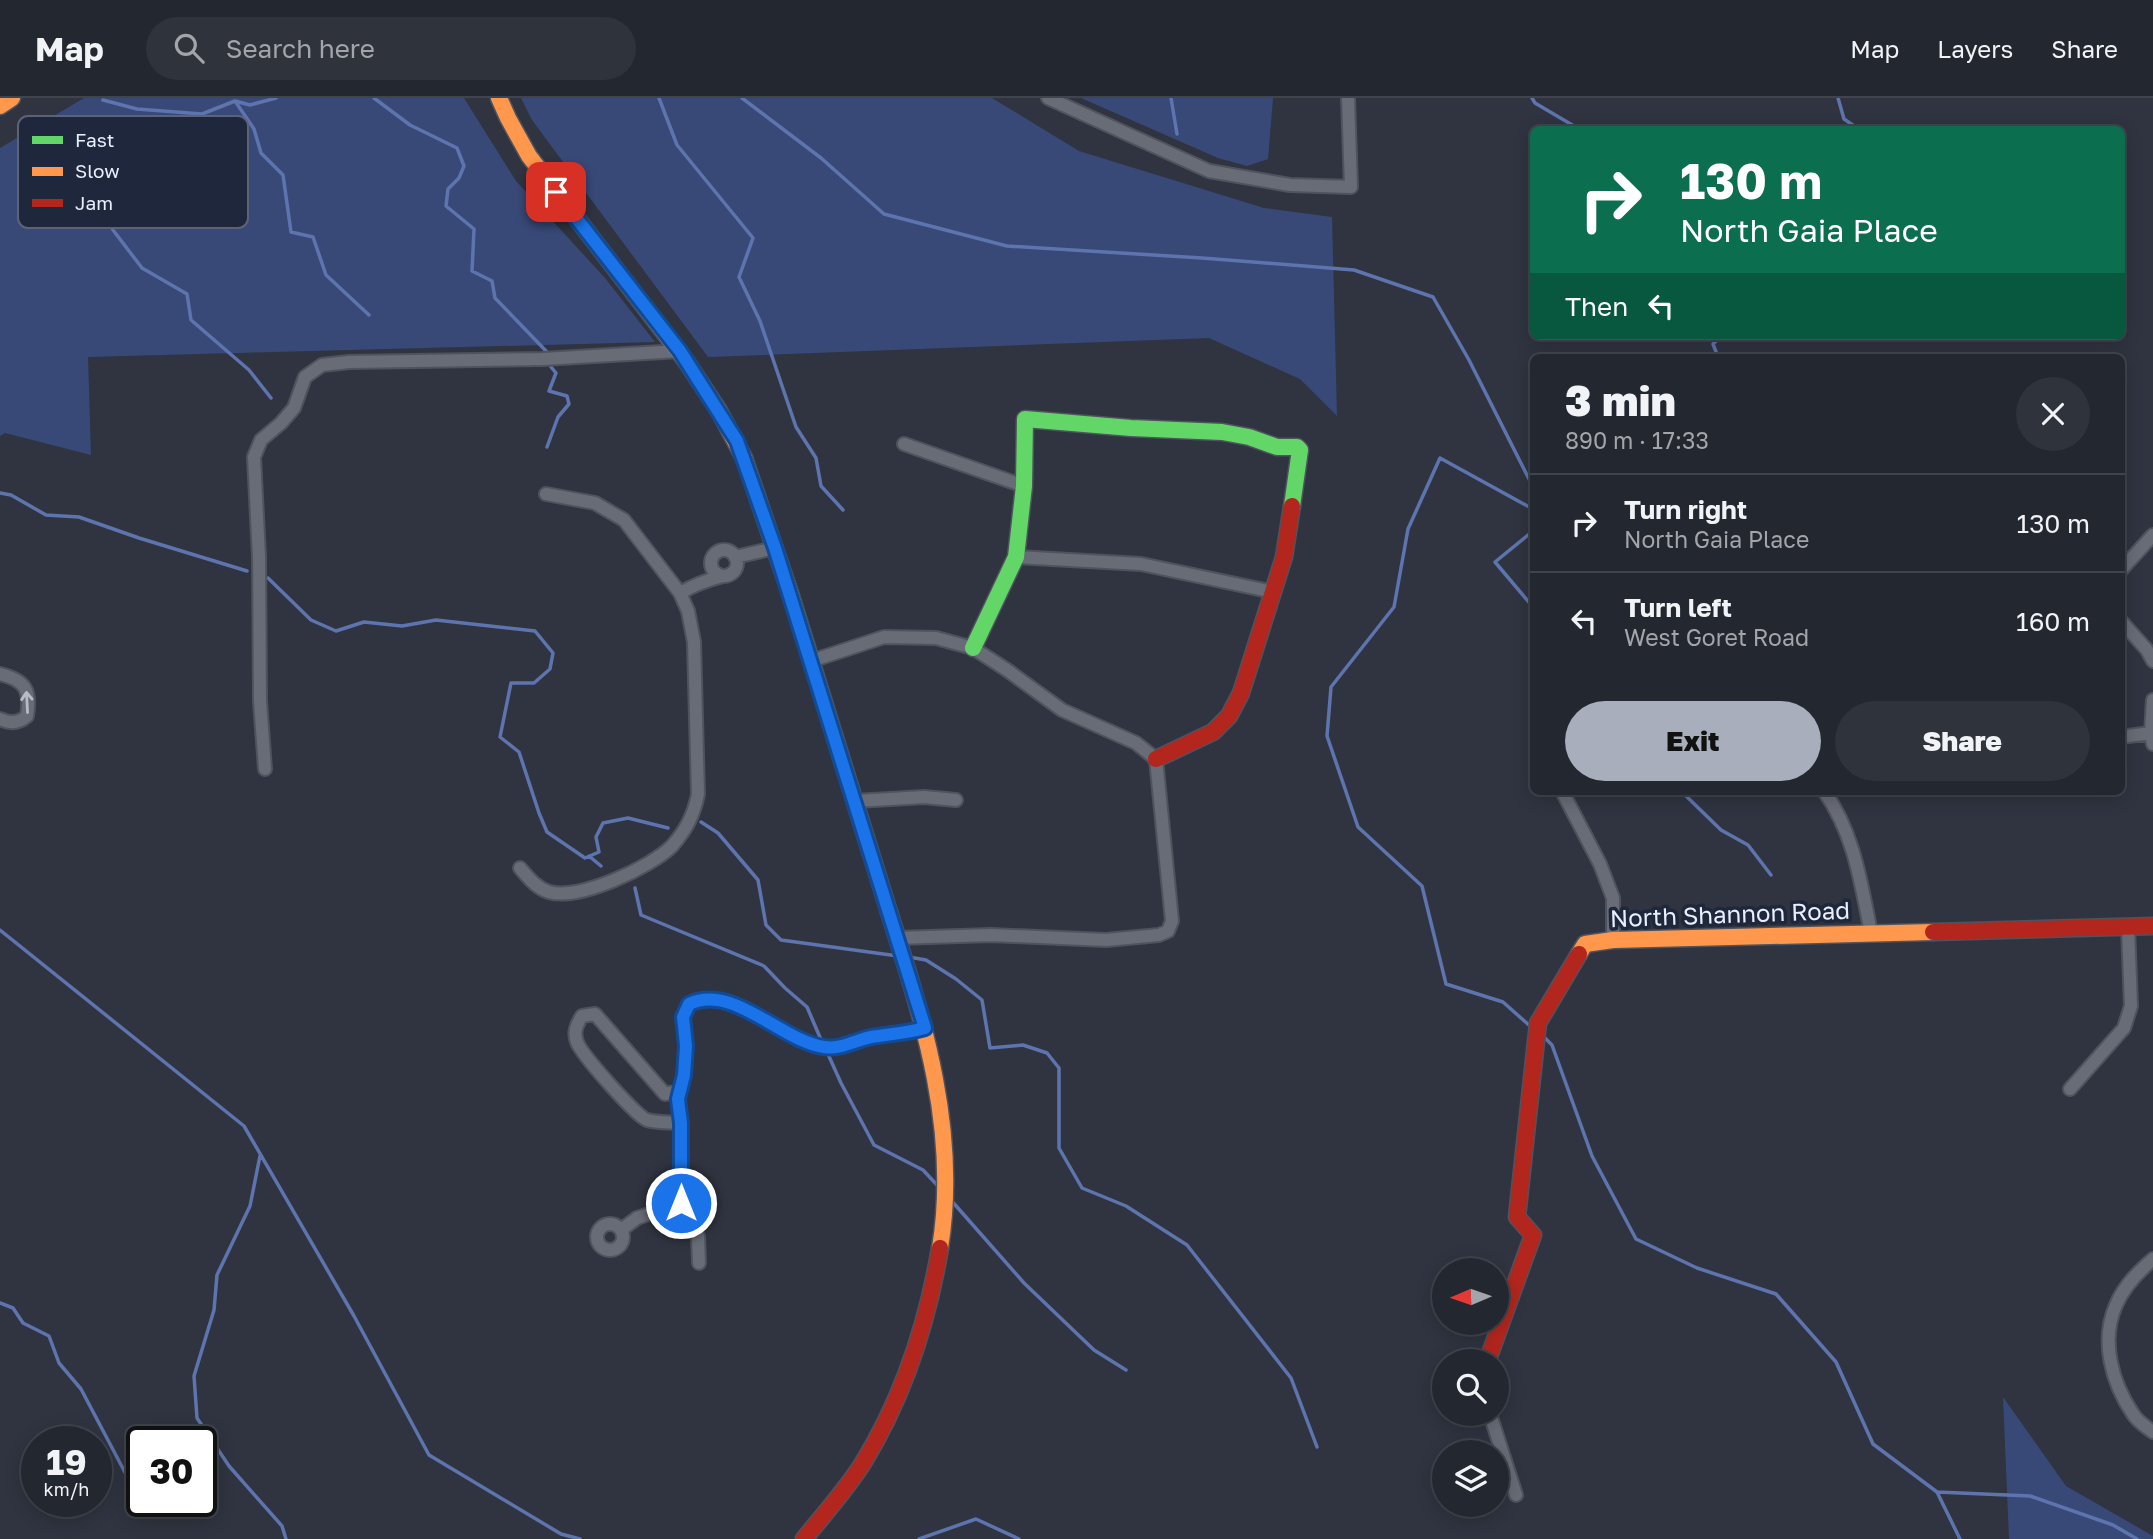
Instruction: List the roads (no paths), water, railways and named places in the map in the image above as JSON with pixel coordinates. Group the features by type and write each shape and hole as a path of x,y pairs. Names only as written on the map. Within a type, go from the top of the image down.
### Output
{"street":[{"path":"0,106 12,98"},
{"path":"499,98 520,140 556,192 680,351 737,441 775,548 925,1028 941,1106 945,1163 945,1212 930,1302 917,1347 885,1424 862,1465 804,1539"},
{"path":"1048,98 1209,171 1290,186 1351,187 1348,98"},
{"path":"265,769 260,701 259,557 254,457 261,440 294,408 305,377 322,365 349,362 543,359 680,351"},
{"path":"973,648 1016,557 1024,486 1025,419 1222,432 1277,447 1292,446 1300,450 1284,557 1241,692 1229,716 1213,732 1156,759"},
{"path":"904,444 1024,486"},
{"path":"520,868 534,883 548,892 569,894 610,883 669,848 683,833 695,813 698,794 694,642 688,611 680,593 624,520 595,503 546,494"},
{"path":"2125,566 2153,535"},
{"path":"735,557 775,548"},
{"path":"680,593 695,583 714,555 730,552 735,557 737,564 734,572 703,583 695,583"},
{"path":"1016,557 1141,564 1273,592"},
{"path":"711,562 714,572 723,576"},
{"path":"2125,625 2153,661"},
{"path":"811,661 884,637 936,638 973,648 1062,710 1136,743 1156,759 1172,921 1168,931 1159,935 1106,940 991,935 897,938"},
{"path":"0,674 15,678 24,685 29,695 27,716 20,722 0,719"},
{"path":"2125,737 2152,739 2153,700"},
{"path":"1564,795 1600,864 1613,898 1613,940"},
{"path":"1827,795 1834,805 1856,856 1871,933"},
{"path":"856,802 925,797 956,800"},
{"name":"North Shannon Road","path":"1492,1349 1533,1235 1517,1217 1538,1023 1585,944 1613,940 2153,926"},
{"path":"2070,1089 2124,1028 2131,1006 2128,927"},
{"path":"699,1263 698,1236 682,1213 681,1203 681,1123 678,1099 684,1075 683,1017 689,1004 701,999 720,1001 760,1017 801,1041 828,1048 870,1037 925,1028"},
{"path":"680,1091 664,1094 595,1014 582,1016 575,1027 577,1042 605,1080 635,1112 647,1120 681,1123"},
{"path":"621,1230 637,1218 681,1203"},
{"path":"2153,1259 2135,1275 2115,1306 2108,1341 2113,1377 2134,1416 2153,1432"},
{"path":"1494,1426 1516,1495"}],"waterway":[{"path":"103,100 137,109 202,114 235,101 250,105 276,98"},
{"path":"374,98 410,125 457,148 464,166 459,178 448,189 446,206 474,229 472,271 492,281 495,298 547,352"},
{"path":"659,98 677,145 753,238 739,277 760,321 796,427 816,458 821,486 843,510"},
{"path":"742,98 821,158 884,214 1007,246 1354,270 1433,297 1469,360 1530,481"},
{"path":"1171,98 1177,134"},
{"path":"1532,98 1535,103 1574,126"},
{"path":"1838,98 1844,119 1854,126"},
{"path":"235,101 245,116"},
{"path":"248,120 254,129 261,153 283,175 291,232 313,237 326,275 369,315"},
{"path":"112,228 142,268 187,294 191,320 249,370 271,398"},
{"path":"1717,340 1713,344 1717,354"},
{"path":"547,447 558,417 569,404 567,396 549,391 556,373 551,367"},
{"path":"1530,507 1440,458 1408,529 1394,607 1331,687 1327,736 1358,827 1422,886 1446,984 1503,1002 1530,1026"},
{"path":"0,493 11,495 46,515 79,517 247,571"},
{"path":"1530,533 1495,562 1530,603"},
{"path":"268,578 311,620 336,631 364,622 402,626 436,620 535,631 553,653 550,669 534,683 511,683 500,737 519,752 547,832 585,858 599,852 596,837 603,823 628,818 668,828"},
{"path":"1685,795 1721,830 1748,845 1771,875"},
{"path":"701,822 718,833 758,880 766,925 781,940 898,956"},
{"path":"589,856 601,866"},
{"path":"635,888 641,915 764,966 807,1007 822,1042"},
{"path":"0,930 244,1126 354,1316 429,1455 561,1534 580,1539"},
{"path":"909,957 926,960 982,1000 990,1048 1023,1045 1047,1053 1059,1068 1059,1148 1082,1188 1126,1206 1187,1245 1291,1378 1317,1447"},
{"path":"1545,1038 1552,1045 1592,1156 1636,1239 1697,1268 1776,1294 1836,1362 1873,1444 1937,1492 2030,1496 2113,1525 2137,1539"},
{"path":"827,1052 874,1145 923,1170 938,1186"},
{"path":"260,1156 250,1206 217,1275 214,1310 194,1376 197,1418 229,1466 282,1526 286,1539"},
{"path":"950,1199 1024,1283 1094,1350 1126,1370"},
{"path":"0,1303 13,1308 23,1323 49,1336 59,1363 81,1389 126,1474"},
{"path":"1937,1492 1960,1539"},
{"path":"919,1539 976,1519 1019,1539"}]}
